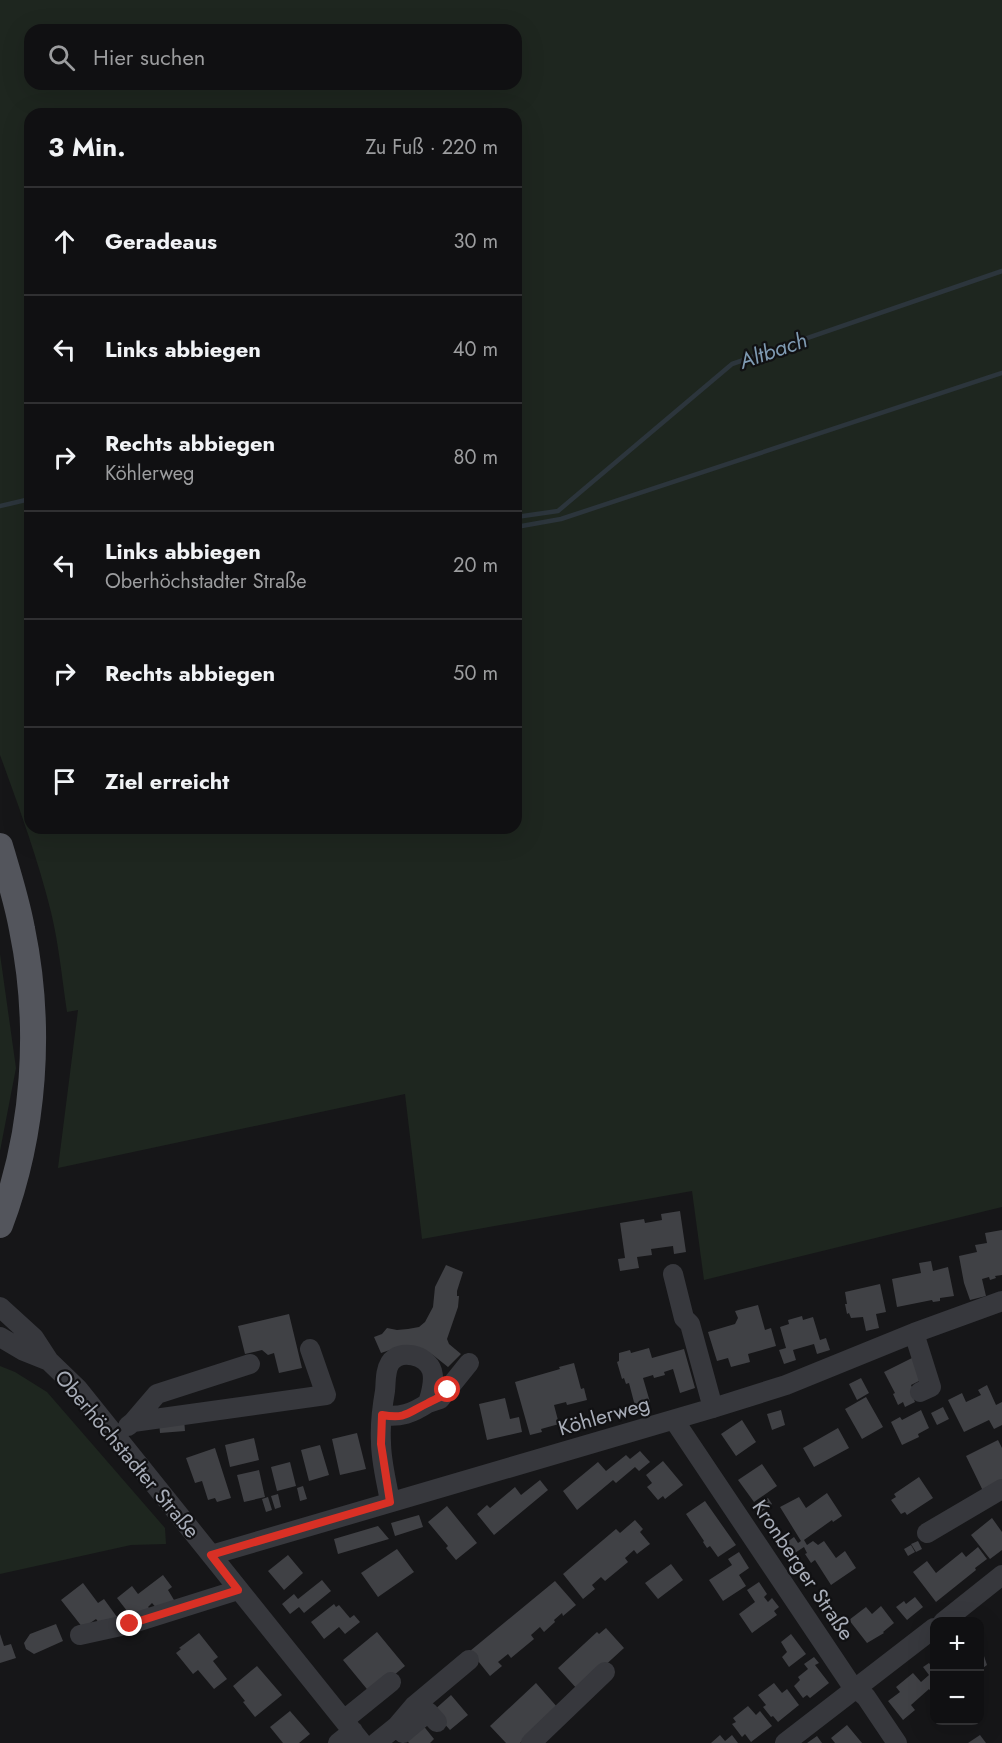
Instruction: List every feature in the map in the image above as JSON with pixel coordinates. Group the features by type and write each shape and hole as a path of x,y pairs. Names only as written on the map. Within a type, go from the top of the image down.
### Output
{"main road":[{"path":"0,846 22,929 31,994 33,1033 30,1090 22,1148 0,1225"}],"street":[{"path":"673,1274 684,1318 690,1324 713,1408"},
{"name":"Köhlerweg","path":"211,1555 713,1408 786,1384 914,1333 1001,1302"},
{"name":"Oberhöchstadter Straße","path":"0,1307 34,1338 49,1361 78,1389 356,1737"},
{"path":"914,1333 931,1387 920,1392"},
{"name":"Oberhöchstadter Straße","path":"0,1337 24,1351 49,1361"},
{"path":"133,1422 326,1395 310,1349"},
{"path":"390,1502 381,1444 382,1415 390,1363 400,1356 409,1355 421,1358 428,1363 433,1381 428,1403"},
{"path":"382,1415 395,1417 407,1415 440,1399 469,1363"},
{"path":"115,1434 133,1422 157,1394 250,1364"},
{"name":"Kronberger Straße","path":"674,1420 850,1683 866,1697 897,1743"},
{"path":"927,1533 1002,1489"},
{"path":"949,1617 1002,1575"},
{"path":"80,1635 130,1624 238,1590"},
{"path":"785,1743 930,1631"},
{"path":"356,1737 397,1726 414,1706 469,1660"},
{"path":"531,1743 606,1672"},
{"path":"356,1737 390,1682"},
{"path":"391,1743 428,1712 437,1722"},
{"path":"356,1737 389,1717"}],"shaded area":[{"path":"0,0 1002,0 1002,1207 704,1280 692,1191 422,1239 405,1094 58,1168 78,1010 67,1012 51,912 28,834 522,834 522,108 24,108 24,822 0,755"},
{"path":"0,954 16,1068 0,1151"},
{"path":"0,1366 15,1372 47,1392 165,1528 166,1544 131,1545 0,1574"}],"building":[{"path":"680,1211 686,1252 674,1254 673,1246 651,1249 652,1255 637,1257 639,1268 620,1271 618,1259 625,1258 620,1223 644,1219 645,1223 662,1220 661,1214"},
{"path":"1002,1230 1002,1275 990,1280 989,1277 982,1279 986,1296 970,1300 959,1256 977,1252 975,1245 987,1243 985,1233"},
{"path":"931,1261 933,1271 948,1267 954,1296 940,1298 940,1301 933,1302 932,1300 897,1307 892,1279 921,1273 919,1263"},
{"path":"446,1265 463,1272 457,1291 458,1307 447,1339 449,1344 461,1354 448,1367 433,1355 420,1350 390,1350 381,1353 374,1337 382,1334 387,1328 408,1329 419,1327 425,1322 433,1307 435,1287"},
{"path":"880,1284 886,1312 876,1314 879,1328 866,1331 863,1317 851,1318 849,1313 847,1314 845,1292"},
{"path":"758,1305 765,1330 771,1328 776,1346 748,1354 750,1362 731,1367 728,1358 717,1361 708,1332 735,1324 738,1318 735,1311"},
{"path":"289,1314 302,1368 279,1373 274,1353 268,1355 262,1350 245,1354 238,1326"},
{"path":"802,1316 803,1320 813,1317 820,1340 826,1338 830,1350 817,1354 814,1344 793,1350 796,1360 784,1364 779,1350 786,1348 780,1327 789,1324 788,1320"},
{"path":"649,1348 652,1358 684,1349 695,1388 680,1393 673,1369 664,1372 665,1375 643,1378 650,1402 635,1406 629,1383 626,1384 624,1378 622,1379 617,1362 619,1353 630,1350 631,1353"},
{"path":"914,1357 925,1378 911,1385 916,1396 913,1397 915,1402 905,1407 903,1402 898,1405 893,1394 895,1393 884,1372"},
{"path":"574,1363 581,1389 584,1388 587,1400 567,1405 566,1402 554,1405 559,1424 530,1435 515,1382"},
{"path":"861,1378 869,1393 857,1400 849,1384"},
{"path":"987,1385 996,1405 1002,1402 1002,1425 994,1429 989,1420 964,1432 948,1400 962,1393 966,1402 981,1395 978,1390"},
{"path":"866,1397 883,1427 862,1439 845,1409"},
{"path":"505,1398 510,1419 519,1417 522,1432 487,1440 479,1404"},
{"path":"943,1407 949,1419 937,1425 931,1413"},
{"path":"781,1410 785,1425 772,1430 767,1414"},
{"path":"921,1410 929,1428 918,1434 919,1437 902,1445 891,1422 900,1417 902,1420"},
{"path":"184,1419 185,1431 160,1433 159,1421"},
{"path":"742,1420 756,1442 736,1456 721,1434"},
{"path":"838,1428 849,1448 814,1467 803,1448"},
{"path":"357,1433 366,1469 340,1475 332,1439"},
{"path":"254,1438 259,1460 230,1467 225,1445"},
{"path":"998,1440 1002,1448 1002,1484 984,1493 966,1456"},
{"path":"320,1445 329,1475 309,1481 301,1450"},
{"path":"215,1448 231,1498 217,1502 215,1498 208,1500 202,1481 195,1483 186,1458"},
{"path":"640,1451 650,1462 639,1471 635,1467 616,1483 613,1480 577,1510 563,1491 598,1462 606,1471 626,1455 630,1459"},
{"path":"663,1461 683,1485 665,1499 663,1496 658,1500 647,1487 652,1483 646,1475"},
{"path":"290,1462 296,1486 277,1491 271,1467"},
{"path":"762,1464 777,1486 754,1502 738,1480"},
{"path":"259,1470 265,1497 244,1502 237,1475"},
{"path":"919,1477 933,1498 907,1515 905,1512 901,1514 891,1500 896,1497 894,1494"},
{"path":"540,1480 548,1490 494,1535 477,1514 487,1505 490,1508 515,1487 521,1495"},
{"path":"303,1486 307,1499 300,1501 297,1488"},
{"path":"827,1493 842,1516 833,1522 832,1520 804,1540 807,1545 813,1541 818,1545 824,1541 836,1558 845,1551 856,1568 831,1585 815,1560 811,1563 805,1554 807,1553 804,1547 790,1556 783,1545 794,1537 798,1543 801,1541 780,1507 799,1497 806,1508"},
{"path":"278,1494 281,1507 275,1509 271,1496"},
{"path":"268,1497 272,1510 266,1512 262,1499"},
{"path":"768,1498 772,1504 761,1512 757,1505"},
{"path":"705,1501 736,1545 718,1557 710,1546 707,1548 686,1514"},
{"path":"447,1506 477,1543 456,1560 446,1548 448,1546 428,1522"},
{"path":"419,1515 423,1527 395,1536 391,1523"},
{"path":"992,1518 1002,1532 1002,1550 990,1559 971,1535"},
{"path":"635,1520 643,1529 640,1532 650,1544 637,1554 634,1550 625,1558 628,1562 605,1581 601,1577 592,1585 595,1589 583,1599 563,1574 616,1529 620,1533"},
{"path":"378,1526 389,1539 338,1554 334,1539"},
{"path":"918,1541 922,1549 916,1552 911,1544"},
{"path":"911,1545 915,1552 908,1556 904,1549"},
{"path":"978,1547 987,1559 936,1602 913,1572 927,1561 936,1573 962,1552 966,1557"},
{"path":"397,1549 414,1572 378,1597 361,1573"},
{"path":"739,1552 749,1568 739,1575 746,1586 723,1601 709,1580 732,1565 728,1559"},
{"path":"288,1555 303,1573 284,1590 268,1571"},
{"path":"671,1564 683,1580 658,1599 645,1583"},
{"path":"163,1575 172,1587 168,1590 174,1600 159,1611 152,1603 134,1620 117,1598 132,1586 138,1594"},
{"path":"322,1580 331,1591 304,1613 299,1607 290,1614 282,1604 294,1594 298,1599"},
{"path":"555,1581 576,1605 563,1616 562,1613 544,1632 540,1627 531,1635 534,1639 511,1658 508,1654 498,1662 502,1666 490,1676 470,1651"},
{"path":"759,1582 767,1594 764,1597 768,1602 772,1598 779,1607 774,1611 777,1615 752,1633 739,1614 755,1602 747,1590"},
{"path":"83,1583 98,1603 104,1599 117,1617 103,1628 96,1619 83,1628 61,1600"},
{"path":"915,1597 923,1607 907,1620 896,1607 904,1601 906,1604"},
{"path":"334,1604 336,1607 339,1605 350,1618 354,1615 360,1622 345,1634 339,1627 324,1639 311,1622"},
{"path":"881,1606 894,1623 884,1633 867,1643 849,1620 866,1607 872,1614"},
{"path":"56,1624 63,1641 34,1654 26,1649 24,1643 30,1634"},
{"path":"606,1628 624,1648 578,1690 558,1668 597,1632 599,1634"},
{"path":"377,1632 405,1666 371,1694 343,1660"},
{"path":"199,1633 218,1657 213,1661 227,1679 214,1689 198,1670 193,1674 176,1653 181,1649 179,1648"},
{"path":"0,1634 4,1646 11,1644 16,1658 0,1663"},
{"path":"791,1634 806,1654 789,1667 782,1657 787,1652 781,1642"},
{"path":"814,1657 819,1663 815,1665 829,1683 810,1698 807,1695 803,1698 794,1686 800,1680 798,1677 808,1669 804,1664"},
{"path":"930,1664 930,1690 911,1705 915,1710 903,1720 888,1701 900,1692 896,1687 913,1673 921,1682 929,1675 923,1667"},
{"path":"257,1666 282,1695 255,1717 233,1686"},
{"path":"536,1683 558,1708 520,1743 506,1743 490,1726"},
{"path":"774,1683 782,1693 787,1689 799,1705 778,1722 763,1707 766,1705 758,1695"},
{"path":"451,1695 468,1715 450,1730 433,1711"},
{"path":"748,1706 756,1715 760,1711 772,1726 751,1742 745,1734 742,1737 732,1724 736,1722 733,1718"},
{"path":"290,1711 310,1734 299,1743 283,1743 270,1727"},
{"path":"422,1724 434,1739 430,1743 409,1743 405,1738"},
{"path":"847,1725 862,1743 835,1743 831,1738"},
{"path":"720,1735 725,1741 732,1735 738,1743 711,1743"},
{"path":"980,1735 986,1743 968,1743"},
{"path":"817,1736 822,1743 807,1743"}],"waterway":[{"name":"Altbach","path":"522,516 558,511 732,364 1002,271"},
{"path":"522,526 561,519 1002,373"},
{"name":"Altbach","path":"0,506 24,500"}],"route":[{"path":"130,1624 238,1590 211,1555 390,1502 381,1444 382,1415 395,1417 407,1415 440,1399 448,1390"}]}
